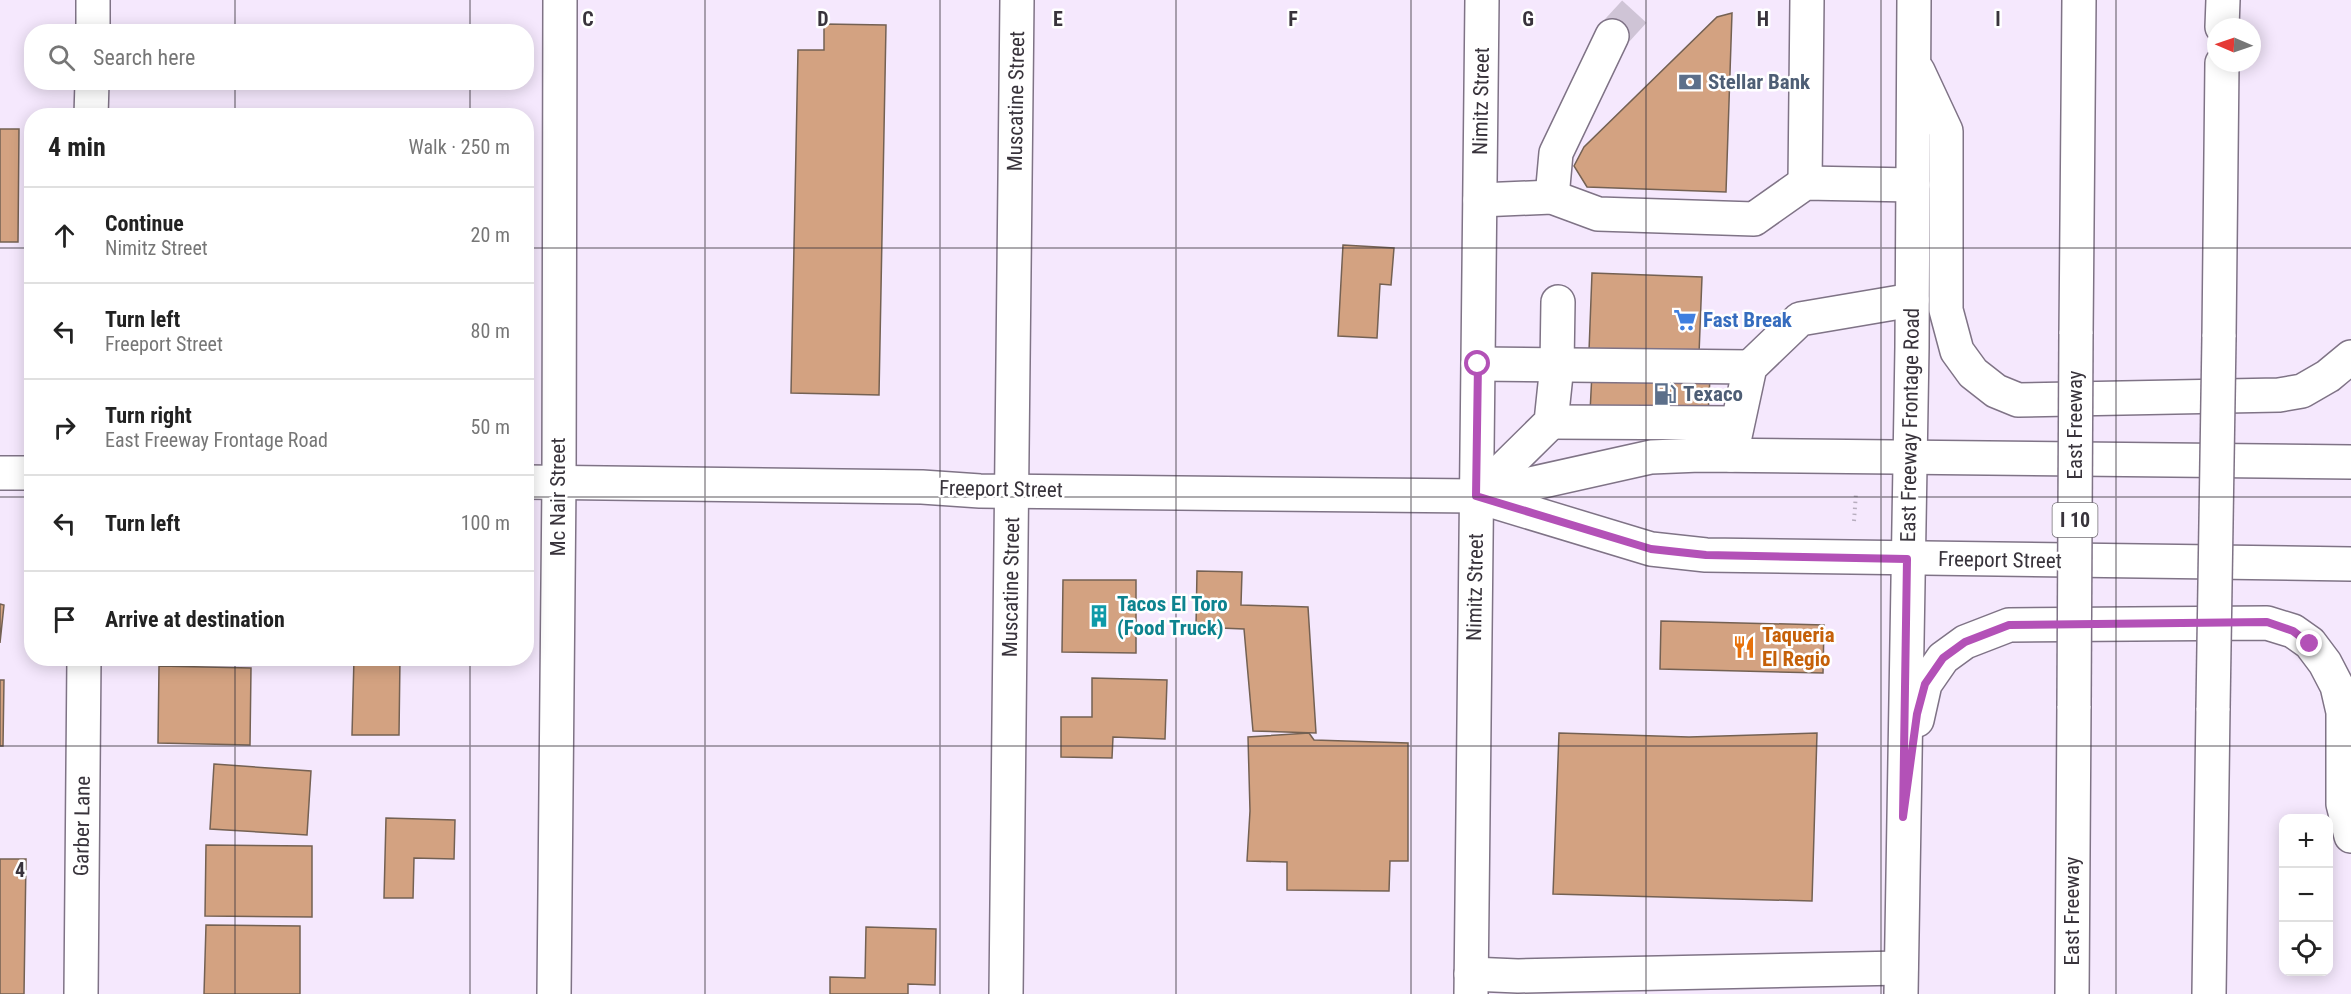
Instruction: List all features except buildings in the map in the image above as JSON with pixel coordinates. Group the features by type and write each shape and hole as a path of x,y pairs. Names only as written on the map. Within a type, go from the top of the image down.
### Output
{"main road":[{"path":"93,0 93,24"},
{"name":"Mc Nair Street","path":"554,994 559,482 560,0"},
{"name":"Muscatine Street","path":"1006,994 1017,0"},
{"name":"Nimitz Street","path":"1471,984 1482,0"},
{"path":"1805,183 1807,0"},
{"name":"East Freeway Frontage Road","path":"1901,981 1910,456 1914,0"},
{"name":"East Freeway","path":"2072,994 2079,0"},
{"path":"2222,18 2223,0"},
{"path":"1552,197 1556,153 1612,36"},
{"path":"1914,61 1946,131 1946,310 1957,351 1973,373 1996,391 2018,400 2279,395 2302,391 2328,376 2351,357"},
{"path":"2210,994 2222,72"},
{"path":"91,108 92,90"},
{"path":"1480,200 1552,197 1598,214 1754,219 1805,183 1913,185"},
{"path":"1731,455 1750,367 1800,319 1912,300"},
{"path":"1476,496 1551,422 1557,365 1558,302"},
{"path":"1478,364 1750,367"},
{"path":"1551,422 1737,423"},
{"name":"Freeport Street","path":"534,482 1476,496 1651,457 1910,456 2351,462"},
{"path":"0,473 24,473"},
{"name":"Freeport Street","path":"1476,496 1651,549 1706,555 2351,564"},
{"path":"1903,817 1917,714 1925,684 1943,658 1965,642 2009,625 2267,622 2293,631 2310,644 2325,663 2337,686 2343,712 2343,804 2351,836"},
{"name":"Garber Lane","path":"81,994 84,666"},
{"path":"1471,984 1518,976 1901,981"}],"path":[{"path":"1854,523 1856,489"}],"tunnel":[{"path":"1612,36 1645,0"}],"place":[{"name":"Stellar Bank","path":"1690,82"},
{"name":"Fast Break","path":"1685,320"},
{"name":"Texaco","path":"1665,394"},
{"name":"Tacos El Toro (Food Truck)","path":"1099,616"},
{"name":"Taqueria El Regio","path":"1744,647"}],"route":[{"path":"1478,364 1476,496 1651,549 1706,555 1907,559 1903,817 1917,714 1925,684 1943,658 1965,642 1988,631 2009,625 2267,622 2293,631 2310,644"}]}
